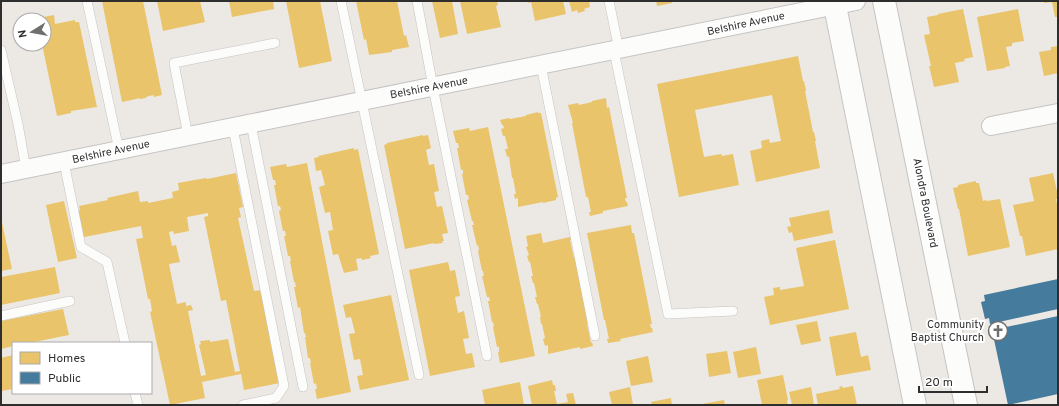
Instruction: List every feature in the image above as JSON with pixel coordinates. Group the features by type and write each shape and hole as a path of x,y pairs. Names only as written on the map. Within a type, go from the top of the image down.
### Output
{"main road":[{"name":"Alondra Boulevard","path":"884,1 966,405"},
{"path":"834,3 915,405"}],"street":[{"name":"Belshire Avenue","path":"1,174 541,66 834,3 856,1"},
{"path":"991,126 1058,114"}],"lane":[{"path":"87,1 119,150"},
{"path":"340,1 419,375"},
{"path":"417,1 487,356"},
{"path":"609,1 616,50 668,314 733,310"},
{"path":"188,136 174,63 275,43"},
{"path":"1,50 18,124 26,169"},
{"path":"541,66 595,336"},
{"path":"251,124 303,387"},
{"path":"233,128 284,386 276,398 243,405"},
{"path":"64,162 81,247 107,262 124,342"},
{"path":"1,316 70,301"},
{"path":"135,394 138,405"}],"building: Homes":[{"path":"102,1 143,1 162,95 154,97 153,95 146,98 122,102"},
{"path":"157,1 200,1 205,22 163,31"},
{"path":"229,1 273,1 274,9 232,17"},
{"path":"286,1 320,1 332,61 299,68"},
{"path":"356,1 397,1 404,36 406,35 409,47 392,50 392,52 369,55 366,39 364,40"},
{"path":"432,1 452,1 458,34 440,38"},
{"path":"460,1 497,1 498,5 496,6 501,27 467,34"},
{"path":"527,1 563,1 566,14 535,21 531,2 528,3"},
{"path":"569,1 589,1 590,7 584,9 585,11 578,13 577,10 572,12"},
{"path":"656,1 672,1 672,3 657,6"},
{"path":"1044,1 1058,1 1058,17 1055,17 1052,2 1044,3"},
{"path":"963,9 973,57 964,59 965,61 955,63 959,82 934,87 924,35 930,34 927,17"},
{"path":"1018,9 1024,41 1012,43 1012,46 1006,47 1010,66 987,71 977,17"},
{"path":"52,15 54,15 55,24 75,20 75,22 79,22 97,107 71,111 71,113 57,116 44,52 52,52"},
{"path":"1058,46 1058,73 1044,76 1039,52 1051,50 1051,47"},
{"path":"798,56 816,141 820,168 756,182 750,151 762,148 761,141 769,139 770,143 781,141 772,95 695,110 704,157 721,154 722,156 733,154 739,185 679,197 657,84"},
{"path":"606,98 627,198 625,198 628,206 603,211 603,213 590,216 589,212 591,212 588,197 586,197 573,123 568,105 578,103 579,105"},
{"path":"538,112 541,113 558,197 556,200 518,207 518,198 515,199 514,194 516,194 509,156 507,157 505,149 508,149 505,136 503,136 501,129 504,128 500,120 526,116"},
{"path":"488,127 535,356 500,363 498,352 499,347 497,347 488,301 490,301 489,297 487,297 482,276 484,276 479,250 467,200 469,199 468,195 466,195 462,174 463,170 461,170 457,148 459,148 458,143 456,143 453,131 469,128 470,131"},
{"path":"428,135 431,148 426,150 429,165 434,164 439,191 434,192 437,207 442,206 448,233 442,234 444,241 442,241 443,243 434,243 405,249 384,145"},
{"path":"354,148 354,150 358,149 379,254 362,260 361,258 356,259 358,270 344,273 338,254 333,255 328,231 333,230 330,212 325,213 319,187 325,185 321,170 316,171 314,158"},
{"path":"307,163 351,392 317,399 315,389 317,389 316,383 314,384 310,358 308,358 306,337 300,307 298,308 291,261 290,256 288,256 284,236 286,236 285,231 283,231 279,211 281,210 280,206 278,206 274,185 276,185 275,180 273,180 270,167 286,164 287,167"},
{"path":"236,173 243,207 239,208 241,217 238,218 254,291 261,290 280,383 244,390 241,374 202,382 205,398 170,405 150,312 152,311 150,299 148,299 136,239 143,238 141,226 84,237 78,210 80,210 79,206 108,200 107,198 138,191 140,202 148,201 148,203 173,198 172,192 179,190 178,183","holes":["208,213 208,216 204,217 221,301 226,300 240,371 235,372 228,339 210,342 210,340 200,341 201,344 199,345 206,375 201,376 188,311 193,310 191,305 186,306 186,302 177,304 169,264 180,262 176,245 172,246 169,232 173,231 174,234 189,231 187,217"]},
{"path":"1053,173 1058,196 1058,199 1056,199 1058,209 1058,249 1026,256 1013,205 1034,201 1029,178"},
{"path":"976,181 976,183 979,183 983,201 1000,199 1010,247 968,256 959,209 953,188 958,187 958,185"},
{"path":"64,201 77,258 58,262 46,205"},
{"path":"829,210 833,233 794,241 792,232 789,233 787,227 791,226 789,218"},
{"path":"1,218 12,269 1,271"},
{"path":"631,225 632,233 634,233 652,324 650,324 653,332 608,343 607,339 609,339 587,233"},
{"path":"541,233 543,243 570,237 591,343 592,342 593,346 580,349 580,347 548,354 548,345 545,346 543,339 545,338 538,304 535,297 537,297 531,276 533,276 526,247 528,246 526,236"},
{"path":"835,240 849,309 770,325 764,297 774,295 773,288 780,287 780,290 804,286 796,248"},
{"path":"448,262 450,271 455,270 460,296 455,297 458,313 464,311 469,338 463,339 466,354 472,353 475,367 430,376 409,270"},
{"path":"55,267 60,293 1,305 1,277"},
{"path":"391,295 409,380 360,390 357,376 363,375 360,359 354,360 349,334 355,333 351,317 346,318 343,305"},
{"path":"63,309 69,335 34,342 12,342 12,346 1,349 1,321"},
{"path":"817,321 821,341 801,345 796,325"},
{"path":"856,332 861,357 868,355 871,370 836,376 829,337"},
{"path":"756,347 761,374 738,378 733,352"},
{"path":"727,351 731,373 709,377 706,354"},
{"path":"12,355 12,389 1,391 1,358"},
{"path":"648,356 653,382 631,386 626,361"},
{"path":"783,375 788,405 762,405 757,380"},
{"path":"552,380 553,385 555,385 556,391 554,391 557,404 568,402 566,394 573,393 576,405 532,405 528,386"},
{"path":"520,382 524,405 485,405 482,390"},
{"path":"842,386 843,388 853,386 857,405 818,405 816,394 840,389 839,387"},
{"path":"630,387 633,405 612,405 609,392"},
{"path":"811,387 814,405 792,405 789,392"},
{"path":"671,398 672,405 652,405 651,402"},
{"path":"724,400 725,405 702,405 702,404"}],"building: Public":[{"path":"1058,279 1058,309 990,324 989,318 985,319 981,302 985,301 984,295"},
{"path":"1058,316 1058,394 1008,405 992,330"}],"place":[{"name":"Community Baptist Church","path":"998,331"}]}
